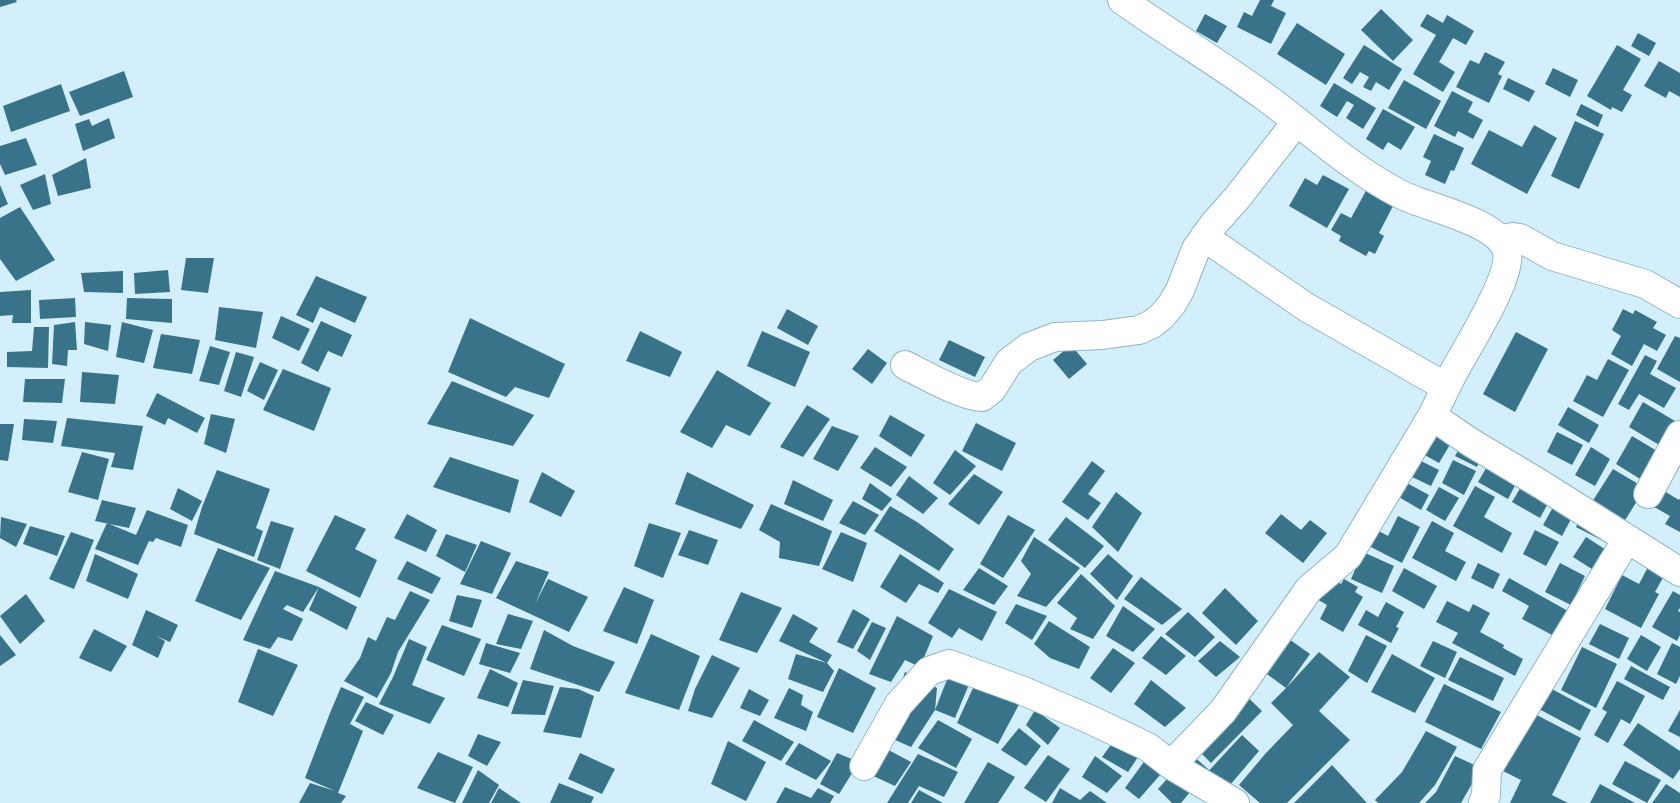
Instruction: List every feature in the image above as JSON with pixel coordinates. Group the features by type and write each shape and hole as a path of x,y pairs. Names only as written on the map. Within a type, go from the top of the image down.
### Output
{"street":[{"path":"1122,0 1271,101 1358,170 1407,198 1486,228 1501,240 1507,254 1504,274 1493,300 1432,416 1348,556 1309,589 1222,711 1171,765"},
{"path":"905,365 972,395 982,396 992,389 1009,362 1029,347 1055,338 1139,330 1152,324 1172,304 1180,290 1196,249 1204,237 1297,121"},
{"path":"1501,240 1512,236 1520,238 1552,256 1645,284 1680,304"},
{"path":"1204,237 1306,307 1446,387"},
{"path":"1432,416 1470,442 1680,572"},
{"path":"1648,494 1680,435"},
{"path":"1483,803 1486,795 1487,770 1627,539"},
{"path":"864,766 899,704 929,672 949,664 1021,690 1089,719 1148,748 1171,765 1235,803"}],"building":[{"path":"0,0 16,0 17,2 0,7"},
{"path":"1260,0 1274,0 1271,6 1286,13 1271,44 1237,27 1244,12 1252,16"},
{"path":"1381,9 1413,40 1393,61 1361,30"},
{"path":"1205,14 1227,26 1217,43 1196,31"},
{"path":"1427,14 1443,23 1447,15 1474,31 1466,45 1453,38 1439,62 1455,72 1443,92 1413,74 1436,35 1420,26"},
{"path":"1297,23 1345,54 1326,85 1277,54"},
{"path":"1638,33 1656,43 1649,56 1631,46"},
{"path":"1364,45 1402,69 1389,90 1376,82 1371,91 1363,87 1369,77 1360,72 1352,84 1343,78"},
{"path":"1617,45 1641,59 1623,90 1632,95 1622,112 1612,107 1611,110 1587,96"},
{"path":"1485,52 1505,62 1498,74 1502,76 1489,103 1456,87 1470,60 1479,64"},
{"path":"1659,61 1680,73 1680,97 1669,91 1666,98 1644,86"},
{"path":"1553,68 1578,80 1570,97 1545,84"},
{"path":"124,71 133,97 80,116 69,92"},
{"path":"1508,78 1535,91 1529,102 1503,89"},
{"path":"1404,80 1441,101 1426,129 1388,108"},
{"path":"1334,83 1376,108 1363,129 1346,118 1354,105 1347,101 1337,117 1320,106"},
{"path":"61,84 70,111 11,132 3,106"},
{"path":"1452,91 1473,102 1468,112 1483,120 1473,139 1458,131 1455,137 1434,126"},
{"path":"1581,104 1603,115 1598,127 1576,115"},
{"path":"1383,109 1415,127 1401,150 1388,142 1383,150 1366,139"},
{"path":"109,118 115,138 83,151 75,124 89,119 92,126"},
{"path":"1575,121 1604,134 1579,189 1551,176"},
{"path":"1534,125 1557,138 1527,194 1471,164 1489,130 1522,147"},
{"path":"1434,134 1464,148 1454,171 1451,170 1445,184 1425,175 1431,161 1423,157"},
{"path":"26,138 37,165 5,175 0,164 0,146"},
{"path":"86,158 91,188 58,196 52,175"},
{"path":"45,174 51,204 33,210 20,185"},
{"path":"1323,175 1349,189 1327,228 1289,206 1305,178 1317,185"},
{"path":"0,185 8,204 0,208"},
{"path":"1367,189 1394,204 1379,233 1384,236 1375,254 1369,251 1366,256 1339,241 1341,236 1331,230 1341,213 1351,218"},
{"path":"20,207 55,260 16,281 0,259 0,218"},
{"path":"186,258 214,258 208,293 181,290"},
{"path":"168,270 170,292 135,294 134,273"},
{"path":"123,271 123,293 84,292 81,273"},
{"path":"316,276 367,297 355,323 320,307 313,323 296,315"},
{"path":"31,290 31,323 12,323 13,315 0,316 0,292"},
{"path":"75,298 76,317 40,319 39,300"},
{"path":"127,298 172,299 172,323 126,319"},
{"path":"219,307 263,312 256,348 215,340"},
{"path":"787,309 818,326 808,345 777,328"},
{"path":"1623,309 1633,314 1635,310 1657,322 1653,328 1666,335 1657,351 1644,344 1632,366 1611,354 1621,336 1612,330"},
{"path":"281,316 310,329 299,351 272,338"},
{"path":"470,318 565,364 549,398 515,387 506,397 448,372"},
{"path":"321,321 352,335 342,357 328,351 318,372 301,363"},
{"path":"75,322 77,350 68,350 67,366 52,364 54,325"},
{"path":"85,322 111,325 108,351 84,344"},
{"path":"122,322 153,330 144,363 116,357"},
{"path":"34,327 49,327 48,368 7,367 7,352 32,351"},
{"path":"640,331 682,352 670,377 626,361"},
{"path":"762,331 810,352 795,387 747,366"},
{"path":"1516,332 1548,349 1515,412 1483,394"},
{"path":"161,334 200,340 192,374 153,368"},
{"path":"1675,336 1680,338 1680,382 1657,369"},
{"path":"949,340 985,357 975,377 939,360"},
{"path":"1071,345 1087,364 1069,379 1053,360"},
{"path":"210,346 230,352 219,385 199,381"},
{"path":"868,349 887,363 872,384 852,369"},
{"path":"236,352 254,357 241,397 224,391"},
{"path":"1645,355 1657,361 1650,374 1676,388 1664,408 1639,394 1629,410 1618,404"},
{"path":"1608,359 1629,370 1603,417 1573,401 1587,375 1597,380"},
{"path":"260,362 278,370 264,400 247,391"},
{"path":"283,369 331,388 314,431 263,410"},
{"path":"717,370 771,403 750,436 726,425 712,448 680,432"},
{"path":"82,372 119,375 115,404 80,402"},
{"path":"25,379 65,379 62,403 23,402"},
{"path":"452,381 534,415 513,446 427,424"},
{"path":"157,393 205,418 197,433 168,418 165,425 146,416"},
{"path":"1643,402 1680,424 1666,449 1629,427"},
{"path":"807,405 830,419 803,457 780,447"},
{"path":"1568,407 1599,425 1589,443 1558,425"},
{"path":"211,414 235,419 226,453 204,444"},
{"path":"890,415 925,435 911,457 879,436"},
{"path":"67,418 143,426 133,470 111,467 115,453 61,446"},
{"path":"24,419 57,421 53,443 22,440"},
{"path":"976,423 1016,443 1002,471 962,451"},
{"path":"0,424 14,424 8,461 0,460"},
{"path":"832,426 859,436 838,471 813,459"},
{"path":"1436,427 1454,438 1439,463 1421,453"},
{"path":"1557,432 1583,445 1572,465 1547,452"},
{"path":"1632,436 1662,454 1645,482 1616,464"},
{"path":"1464,440 1485,451 1477,467 1455,456"},
{"path":"875,447 907,467 891,487 860,468"},
{"path":"1591,447 1610,459 1595,486 1575,475"},
{"path":"955,450 976,466 950,495 933,483"},
{"path":"82,452 109,459 98,500 68,492"},
{"path":"450,457 519,480 510,513 433,487"},
{"path":"1492,458 1521,474 1508,499 1478,482"},
{"path":"1419,460 1439,470 1431,486 1410,476"},
{"path":"1453,460 1476,471 1464,495 1442,483"},
{"path":"1092,461 1105,471 1088,494 1101,503 1088,520 1062,502"},
{"path":"1613,469 1645,488 1624,522 1592,502"},
{"path":"217,470 270,489 256,528 263,531 254,557 194,534 202,507"},
{"path":"542,472 575,491 561,517 529,502"},
{"path":"687,472 754,505 741,529 675,504"},
{"path":"974,474 1003,492 979,525 948,504"},
{"path":"909,476 938,498 923,514 896,495"},
{"path":"793,480 833,500 823,521 784,504"},
{"path":"1525,480 1552,496 1540,518 1512,502"},
{"path":"1405,482 1429,495 1421,510 1397,496"},
{"path":"870,483 892,499 882,511 862,499"},
{"path":"1475,486 1495,497 1484,517 1512,533 1502,553 1453,526"},
{"path":"1439,487 1459,498 1445,521 1426,510"},
{"path":"178,488 202,501 192,521 170,509"},
{"path":"1659,488 1679,500 1680,498 1680,532 1665,524 1670,516 1649,504"},
{"path":"1116,492 1142,513 1118,552 1092,527"},
{"path":"102,500 136,508 129,528 95,521"},
{"path":"1557,500 1576,510 1562,536 1543,525"},
{"path":"853,501 879,515 865,535 839,523"},
{"path":"771,504 832,531 819,566 779,558 780,542 759,530"},
{"path":"890,506 917,522 954,549 939,571 874,531"},
{"path":"147,510 188,525 181,547 156,538 153,542 149,541 138,565 95,549 107,523 136,535"},
{"path":"407,514 437,530 426,552 394,538"},
{"path":"1281,514 1301,530 1310,520 1327,533 1303,563 1265,533"},
{"path":"335,515 366,529 355,549 377,560 360,598 306,571"},
{"path":"1008,515 1035,530 1003,578 980,564"},
{"path":"1398,516 1420,527 1402,563 1367,545 1375,529 1388,536"},
{"path":"1,517 27,524 16,547 0,538"},
{"path":"1066,517 1104,546 1085,568 1048,540"},
{"path":"1581,517 1612,534 1607,543 1576,527"},
{"path":"271,521 294,528 280,569 257,560"},
{"path":"1432,521 1454,533 1445,551 1466,562 1456,581 1412,558"},
{"path":"649,523 681,533 663,578 634,566"},
{"path":"30,526 65,536 57,556 23,544"},
{"path":"689,530 718,540 708,565 678,555"},
{"path":"1535,530 1559,542 1546,566 1523,554"},
{"path":"71,532 94,540 74,589 49,579"},
{"path":"841,532 867,543 853,582 822,569"},
{"path":"446,534 477,545 465,572 436,556"},
{"path":"1034,537 1080,568 1046,607 1017,596 1031,574 1021,561"},
{"path":"1586,537 1611,553 1598,573 1573,557"},
{"path":"481,541 511,553 492,594 460,584"},
{"path":"218,548 270,568 241,620 195,601"},
{"path":"1363,552 1394,566 1382,593 1351,579"},
{"path":"95,554 138,574 128,599 86,581"},
{"path":"900,554 944,583 938,593 919,584 906,603 880,587"},
{"path":"1108,554 1133,576 1117,600 1090,574"},
{"path":"407,561 441,578 432,594 397,579"},
{"path":"516,561 549,572 535,604 548,579 588,597 569,632 496,598"},
{"path":"1478,563 1500,574 1493,589 1471,578"},
{"path":"1560,563 1585,576 1571,605 1545,592"},
{"path":"1648,567 1664,576 1655,592 1659,594 1641,628 1605,609 1622,575 1639,584"},
{"path":"979,568 1008,586 994,605 963,590"},
{"path":"1404,568 1437,586 1424,609 1392,591"},
{"path":"275,571 319,587 303,612 287,605 283,609 303,619 292,641 278,637 270,649 243,640"},
{"path":"1317,571 1341,584 1344,579 1358,587 1355,592 1363,597 1343,632 1320,619 1327,605 1305,592"},
{"path":"1081,574 1115,606 1093,639 1070,629 1077,618 1057,603"},
{"path":"1141,577 1182,609 1162,625 1124,599"},
{"path":"1509,578 1568,611 1554,636 1522,619 1529,606 1502,591"},
{"path":"319,587 357,607 347,630 309,610"},
{"path":"624,587 654,600 637,644 603,631"},
{"path":"1225,588 1258,621 1236,645 1202,613"},
{"path":"949,589 997,612 982,641 959,628 952,638 928,623"},
{"path":"410,591 430,600 398,652 391,673 377,698 344,681 360,658 368,637 376,641 387,617 395,620"},
{"path":"1673,591 1680,595 1680,608 1678,611 1680,612 1680,635 1677,641 1652,627"},
{"path":"741,592 782,608 757,653 719,640"},
{"path":"26,594 45,621 20,644 0,616"},
{"path":"457,595 482,600 472,628 449,621"},
{"path":"1447,601 1469,612 1473,604 1490,613 1480,632 1504,645 1503,648 1523,659 1515,676 1452,643 1458,633 1436,622"},
{"path":"1386,602 1404,612 1396,627 1399,628 1391,643 1358,625 1366,610 1378,617"},
{"path":"1016,604 1047,616 1032,640 1005,623"},
{"path":"1123,606 1155,629 1133,652 1106,636"},
{"path":"853,609 870,619 853,649 837,642"},
{"path":"146,610 178,625 170,642 156,636 165,641 158,658 132,645"},
{"path":"1188,612 1215,637 1195,657 1165,634"},
{"path":"508,614 533,621 521,649 496,644"},
{"path":"793,614 818,628 809,642 832,655 827,663 779,641"},
{"path":"897,616 933,636 920,667 905,660 891,682 869,674"},
{"path":"1049,621 1090,647 1079,669 1050,658 1034,644"},
{"path":"872,622 886,628 870,660 857,651"},
{"path":"1268,624 1310,654 1286,688 1245,658"},
{"path":"1600,624 1629,638 1619,659 1589,644"},
{"path":"442,625 481,639 464,676 426,660"},
{"path":"94,629 127,646 111,672 79,658"},
{"path":"544,630 573,646 615,662 599,692 530,669"},
{"path":"651,634 700,656 679,710 625,693"},
{"path":"0,635 16,655 0,666"},
{"path":"1366,635 1387,646 1367,683 1348,671"},
{"path":"1641,635 1661,647 1647,671 1627,659"},
{"path":"1161,636 1186,656 1166,675 1142,658"},
{"path":"409,639 427,647 412,685 445,698 430,724 379,704"},
{"path":"1220,641 1240,657 1216,677 1198,661"},
{"path":"1433,641 1457,652 1445,678 1420,666"},
{"path":"486,643 520,653 510,673 479,664"},
{"path":"1672,643 1680,647 1680,676 1676,684 1657,674"},
{"path":"1582,647 1617,664 1596,708 1561,690"},
{"path":"1113,648 1135,663 1111,693 1090,678"},
{"path":"258,649 298,665 273,716 238,702"},
{"path":"1319,652 1350,677 1319,711 1350,740 1287,803 1260,803 1239,785 1293,725 1271,703"},
{"path":"796,654 827,663 834,671 823,692 788,679"},
{"path":"1392,654 1435,678 1415,713 1371,692"},
{"path":"712,655 740,668 712,718 688,711 695,689"},
{"path":"1460,657 1504,678 1493,701 1448,680"},
{"path":"954,662 975,670 955,718 935,710"},
{"path":"1631,666 1670,687 1663,700 1624,679"},
{"path":"839,668 876,688 853,733 817,717"},
{"path":"490,669 518,683 508,707 477,698"},
{"path":"905,672 937,688 935,710 911,747 877,732 898,693"},
{"path":"978,677 1024,695 998,744 957,723"},
{"path":"523,680 554,686 545,715 511,714"},
{"path":"1151,680 1186,708 1165,727 1134,704"},
{"path":"1617,681 1645,696 1630,724 1621,719 1608,743 1594,735 1607,712 1602,709"},
{"path":"1444,684 1501,712 1481,749 1425,722"},
{"path":"1235,685 1262,711 1211,763 1186,738"},
{"path":"341,687 364,697 350,724 363,731 338,793 346,796 341,803 299,803 310,783 335,791 305,778"},
{"path":"560,687 578,689 594,696 581,738 543,732"},
{"path":"789,688 803,695 801,705 813,712 806,731 774,718"},
{"path":"1550,688 1591,710 1580,731 1539,709"},
{"path":"749,689 769,700 760,716 740,708"},
{"path":"366,702 394,715 383,735 355,721"},
{"path":"1035,710 1060,728 1048,745 1026,725"},
{"path":"1680,710 1680,737 1668,731"},
{"path":"1529,711 1581,738 1552,795 1568,803 1510,803 1521,780 1499,769"},
{"path":"754,720 794,742 781,761 742,741"},
{"path":"938,720 972,739 956,768 918,748"},
{"path":"1638,723 1680,751 1680,769 1673,779 1623,745"},
{"path":"1019,728 1041,746 1026,766 1001,750"},
{"path":"1426,731 1457,747 1435,785 1419,803 1378,803 1375,800 1402,772"},
{"path":"478,734 501,742 487,766 468,756"},
{"path":"1118,735 1142,751 1128,772 1102,757"},
{"path":"1242,735 1259,751 1230,785 1195,786 1181,803 1172,803 1158,789 1190,753 1209,770 1204,776"},
{"path":"728,741 766,762 746,801 711,784"},
{"path":"799,743 831,761 816,780 785,764"},
{"path":"881,746 911,762 895,786 869,774"},
{"path":"438,752 473,767 455,803 417,788"},
{"path":"1151,752 1167,767 1139,799 1125,788"},
{"path":"580,753 615,769 602,794 568,779"},
{"path":"837,753 859,762 839,794 820,784"},
{"path":"918,754 958,772 944,797 919,786 908,803 887,803"},
{"path":"1048,755 1070,769 1046,802 1024,788"},
{"path":"1095,756 1122,776 1107,793 1082,777"},
{"path":"1455,756 1481,768 1461,803 1425,803 1436,792"},
{"path":"1625,761 1661,780 1647,803 1612,784"},
{"path":"988,762 1015,777 998,803 964,803"},
{"path":"1332,765 1367,803 1294,803"},
{"path":"478,770 499,785 489,803 462,803"},
{"path":"559,783 594,797 591,803 550,803"},
{"path":"1600,784 1635,803 1590,803"},
{"path":"1666,784 1680,793 1680,803 1652,803"},
{"path":"785,787 811,798 818,788 834,796 830,803 776,803"},
{"path":"499,788 521,803 491,803"},
{"path":"1060,788 1080,800 1090,791 1107,803 1052,803"},
{"path":"919,790 943,803 911,803"}]}
